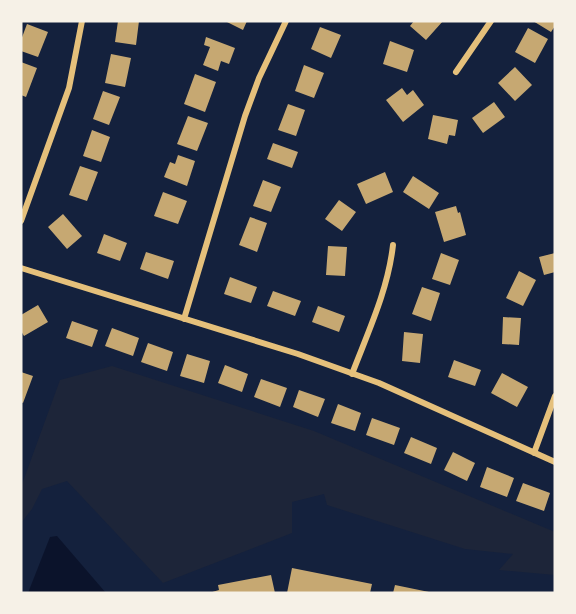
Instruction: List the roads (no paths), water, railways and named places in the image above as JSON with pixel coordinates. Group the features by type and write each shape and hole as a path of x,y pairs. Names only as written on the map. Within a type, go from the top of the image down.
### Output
{"street":[{"path":"21,221 69,88 82,21"},
{"path":"184,319 245,116 259,78 286,21"},
{"path":"456,72 491,21"},
{"path":"352,374 381,300 393,245"},
{"path":"21,268 258,340 352,374 456,416 555,462"},
{"path":"534,453 555,396"}]}
